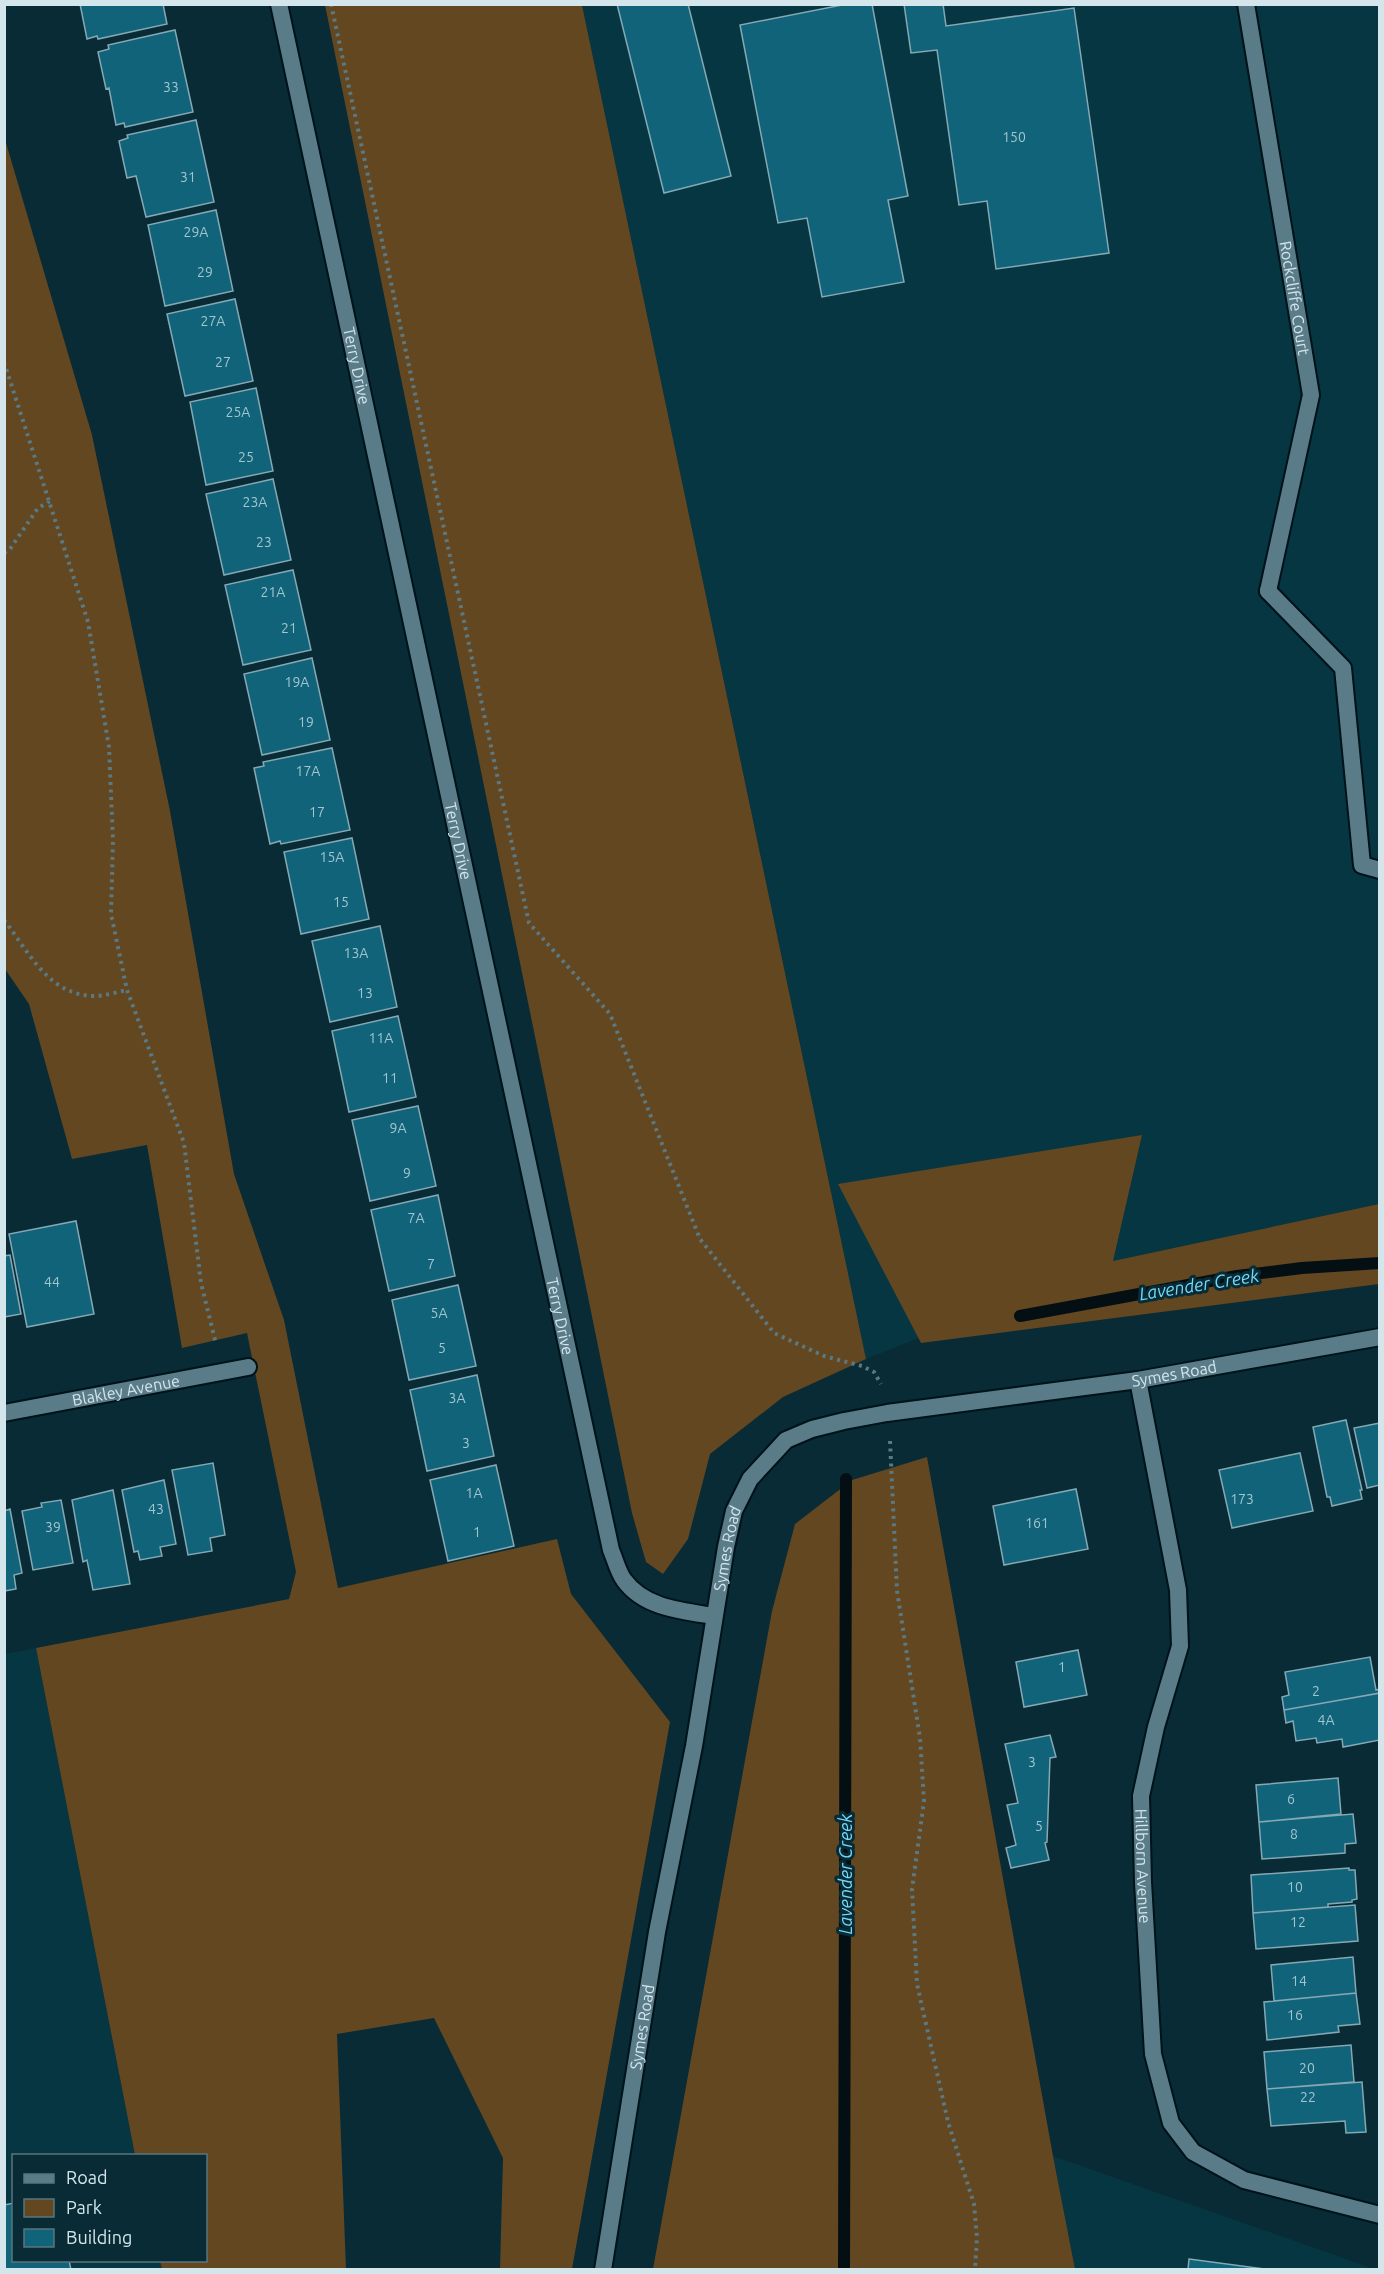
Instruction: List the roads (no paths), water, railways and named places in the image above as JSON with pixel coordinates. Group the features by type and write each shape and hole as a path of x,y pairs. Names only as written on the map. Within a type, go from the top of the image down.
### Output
{"street":[{"name":"Terry Drive","path":"279,4 611,1550 624,1580 644,1599 676,1610 714,1616"},
{"name":"Rockcliffe Court","path":"1246,4 1311,395 1268,591 1343,668 1362,865 1380,870"},
{"name":"Symes Road","path":"603,2270 657,1932 694,1746 714,1616 734,1511 750,1479 786,1440 813,1429 887,1413 1138,1380 1380,1337"},
{"name":"Blakley Avenue","path":"4,1413 248,1367"},
{"name":"Hillborn Avenue","path":"1138,1380 1178,1590 1180,1635 1180,1646 1156,1727 1141,1796 1143,1882 1153,2054 1171,2123 1193,2152 1244,2180 1380,2215"}],"waterway":[{"name":"Lavender Creek","path":"1020,1316 1237,1276 1302,1268 1380,1263"},
{"name":"Lavender Creek","path":"844,2270 846,1479"}]}
